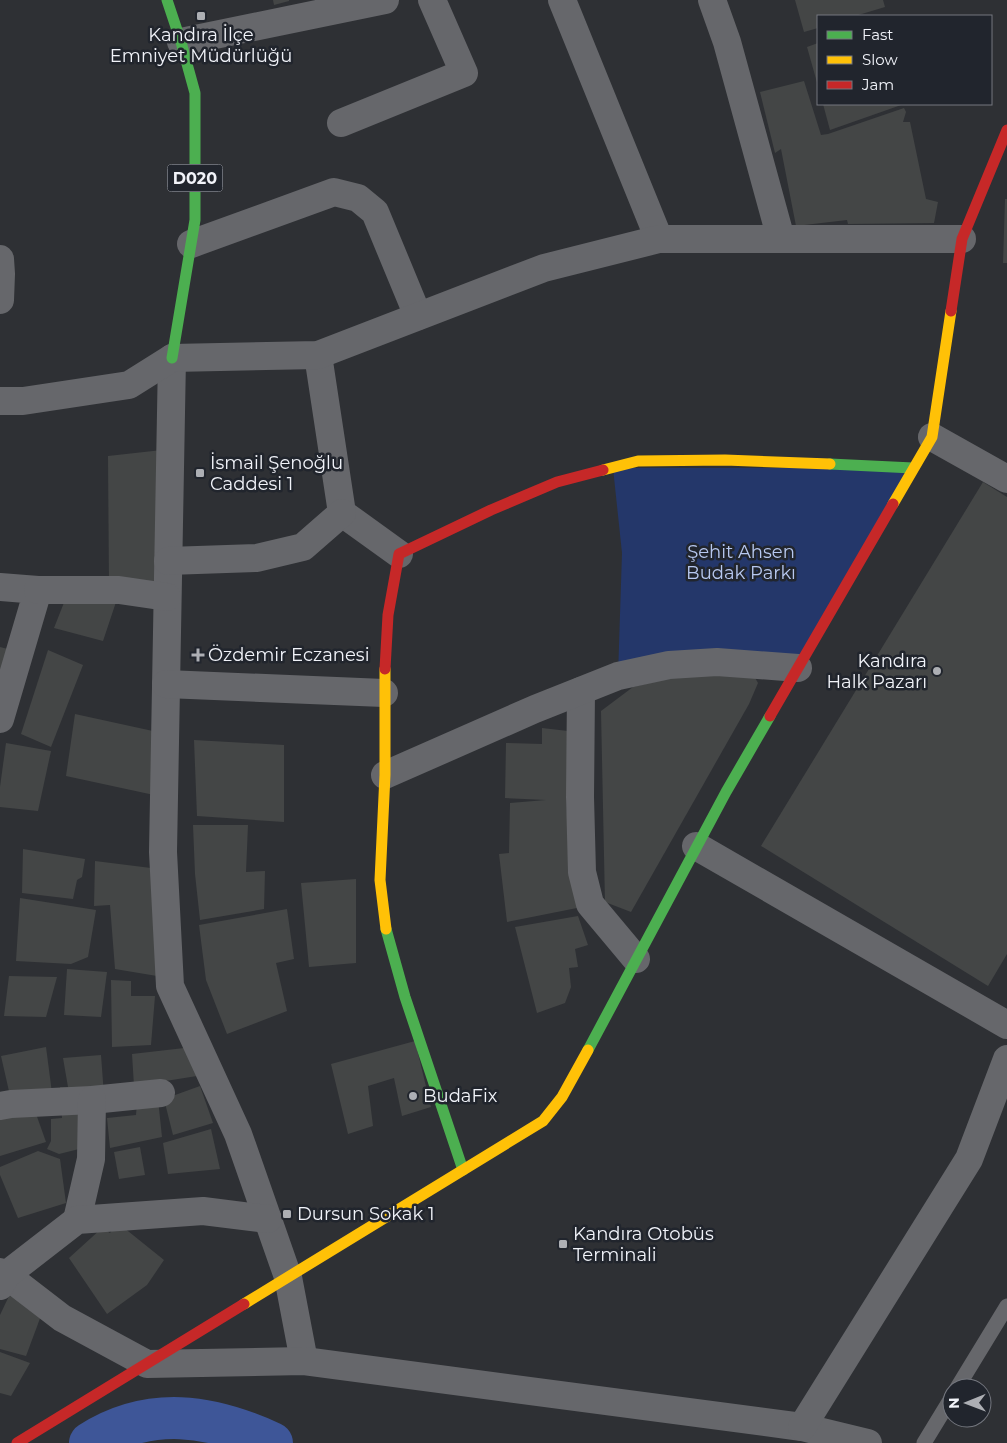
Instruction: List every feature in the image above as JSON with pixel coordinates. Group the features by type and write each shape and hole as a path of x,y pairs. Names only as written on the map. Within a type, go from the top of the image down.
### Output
{"street":[{"name":"D020","path":"167,0 195,94 195,220 172,358"},
{"path":"181,42 385,0"},
{"path":"341,123 464,73 432,0"},
{"path":"562,0 659,239"},
{"path":"712,0 727,42 780,239"},
{"path":"17,1443 543,1121 562,1097 696,846 932,437 962,239 1007,130"},
{"path":"191,244 334,192 358,198 375,212 418,316"},
{"path":"0,401 23,401 130,384 172,358 318,355 544,268 659,239 962,239"},
{"path":"0,260 2,274 0,300"},
{"path":"318,355 342,513 399,554"},
{"path":"172,358 163,852 170,986 238,1134 288,1277 304,1361"},
{"path":"932,437 1007,479"},
{"path":"399,554 491,510 557,482 638,461 724,460 913,468"},
{"path":"168,560 257,558 303,547 342,513"},
{"path":"399,554 388,615 384,693 385,775 380,880 387,937 463,1170"},
{"path":"0,586 38,590 119,590 168,597"},
{"path":"0,719 38,590"},
{"path":"385,775 534,709 618,676 669,665 717,662 798,668"},
{"path":"166,684 384,693"},
{"path":"580,691 582,872 590,904 636,959"},
{"path":"696,846 1007,1025"},
{"path":"802,1427 968,1159 1007,1059"},
{"path":"0,1106 161,1093"},
{"path":"77,1220 91,1160 92,1100"},
{"path":"268,1219 202,1211 77,1220 2,1273 62,1318 147,1364 304,1361 802,1427 868,1443"}],"lane":[{"path":"963,1378 1007,1306"},
{"path":"924,1443 942,1413"}],"green space":[{"name":"Şehit Ahsen Budak Parkı","path":"613,468 913,468 798,668 618,676 622,553"}],"building":[{"path":"273,0 289,0 289,1 274,5"},
{"path":"795,0 883,0 885,7 858,15 817,15 817,28 804,32"},
{"path":"817,43 817,82 807,47"},
{"path":"804,81 821,135 904,108 906,112 903,122 910,122 926,199 938,202 934,223 848,224 847,220 796,226 781,149 775,153 760,92"},
{"path":"823,105 901,105 830,130"},
{"path":"1005,199 1007,199 1007,263 1003,263"},
{"path":"162,450 162,585 109,583 108,456"},
{"name":"Kandıra Halk Pazarı","path":"983,482 1007,497 1007,954 988,986 761,846"},
{"path":"119,593 103,641 54,628 67,595"},
{"path":"0,647 12,650 0,686"},
{"path":"48,650 83,665 51,747 21,734"},
{"path":"753,674 758,683 749,704 631,912 605,902 601,711 633,687 675,677"},
{"path":"75,714 162,733 154,795 66,776"},
{"path":"542,728 568,731 571,752 566,799 569,846 577,908 507,922 499,854 509,853 510,803 546,800 505,798 506,743 542,744"},
{"path":"194,740 284,745 284,822 197,816"},
{"path":"6,743 51,751 38,811 0,807 0,787"},
{"path":"193,825 248,825 246,872 265,871 264,909 200,920 195,874"},
{"path":"23,849 85,859 82,877 77,880 73,899 22,893"},
{"path":"95,861 159,869 163,977 115,969 110,905 94,906"},
{"path":"356,879 356,963 309,967 301,883"},
{"path":"20,898 96,910 88,957 71,964 16,961"},
{"path":"287,909 294,959 276,963 287,1011 227,1034 206,980 199,925"},
{"path":"578,916 588,945 575,949 578,967 569,968 571,987 565,1003 537,1013 515,927"},
{"path":"67,969 107,972 101,1017 64,1015"},
{"path":"9,976 57,977 46,1017 4,1016"},
{"path":"111,980 131,981 131,996 155,996 151,1045 112,1047"},
{"name":"BudaFix","path":"415,1041 431,1107 402,1116 394,1078 368,1086 373,1126 348,1134 331,1064"},
{"path":"46,1047 52,1093 11,1100 1,1056"},
{"path":"193,1047 197,1076 134,1086 132,1054"},
{"path":"101,1055 104,1095 61,1097 60,1087 68,1087 63,1058"},
{"path":"200,1086 213,1123 173,1135 164,1099"},
{"path":"158,1099 162,1137 110,1148 107,1118 136,1115 137,1102"},
{"path":"61,1105 87,1106 87,1147 59,1154 47,1149 51,1141 51,1119 62,1118"},
{"path":"35,1111 46,1142 0,1156 0,1119"},
{"path":"211,1129 220,1169 168,1174 163,1143"},
{"path":"140,1147 145,1175 119,1179 114,1152"},
{"path":"38,1151 60,1159 66,1203 18,1218 0,1175 0,1167"},
{"path":"118,1223 164,1260 147,1285 107,1314 69,1258 102,1228 110,1233"},
{"path":"9,1296 30,1298 42,1313 26,1356 0,1349 0,1315"},
{"path":"0,1352 30,1363 11,1396 0,1393"}],"waterway":[{"path":"90,1443 113,1431 135,1423 181,1418 226,1426 272,1443"}],"traffic: fast":[{"path":"167,0 195,93 195,220 172,358"},
{"path":"830,464 913,468"},
{"path":"588,1050 726,792 770,716"},
{"path":"386,929 405,997 463,1170"}],"traffic: slow":[{"path":"893,504 932,437 951,311"},
{"path":"603,470 638,461 725,460 830,464"},
{"path":"385,669 385,775 380,880 386,929"},
{"path":"244,1304 543,1121 562,1097 588,1050"}],"traffic: jam":[{"path":"951,311 962,239 1007,130"},
{"path":"385,669 388,615 399,554 491,510 557,482 603,470"},
{"path":"770,716 893,504"},
{"path":"17,1443 244,1304"}],"place":[{"name":"Kandıra İlçe Emniyet Müdürlüğü","path":"201,16"},
{"name":"İsmail Şenoğlu Caddesi 1","path":"200,473"},
{"name":"Özdemir Eczanesi","path":"198,655"},
{"name":"Kandıra Halk Pazarı","path":"937,671"},
{"name":"BudaFix","path":"413,1096"},
{"name":"Dursun Sokak 1","path":"287,1214"},
{"name":"Kandıra Otobüs Terminali","path":"563,1244"}]}
